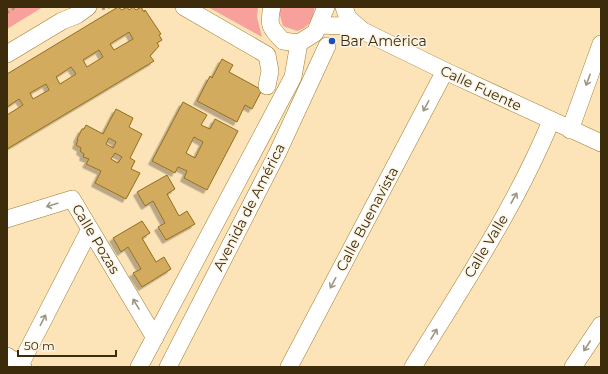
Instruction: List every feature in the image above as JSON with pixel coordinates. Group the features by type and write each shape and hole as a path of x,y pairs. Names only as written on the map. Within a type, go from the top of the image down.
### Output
{"street":[{"path":"62,22 71,7"},
{"path":"7,54 77,15 88,7"},
{"path":"184,7 267,55 270,71 267,86"},
{"path":"272,7 269,19 271,28 291,42 315,33 326,7"},
{"name":"Calle Fuente","path":"344,7 348,18 363,31"},
{"name":"Calle Fuente","path":"319,25 342,26 363,31 570,130 601,143"},
{"name":"Avenida de América","path":"139,367 283,95 285,69 291,42"},
{"path":"570,130 601,44"},
{"name":"Avenida de América","path":"168,367 277,154 327,46"},
{"name":"Calle Buenavista","path":"289,367 445,71"},
{"name":"Calle Valle","path":"413,367 509,207 526,176 551,121"},
{"name":"Calle Pozas","path":"7,218 72,199 155,338"},
{"path":"17,364 90,229"},
{"path":"573,367 601,325"}],"path":[{"path":"7,13 16,7"}],"shaded area":[{"path":"7,7 43,7 7,29"},
{"path":"208,7 258,7 257,17 262,37"},
{"path":"282,7 315,7 313,16 308,25 297,31 283,26 279,12"}],"building":[{"path":"118,7 122,10 127,7 129,10 133,7 136,10 141,7 144,12 145,10 161,34 159,35 162,40 157,43 159,46 150,56 154,61 7,149 7,115 23,105 19,99 7,107 7,74","holes":["129,32 133,39 114,50 110,44","99,50 103,57 87,67 83,60","71,67 76,74 60,84 56,77","46,84 49,90 33,99 30,93"]},
{"path":"222,59 233,65 229,72 262,90 252,109 245,105 237,122 197,101 210,76 212,78"},
{"path":"183,102 207,115 201,125 210,129 215,119 238,131 207,190 184,178 187,171 178,167 175,173 152,161","holes":["194,137 203,142 195,158 186,153"]},
{"path":"116,109 133,118 129,127 142,134 130,158 135,161 131,169 140,173 126,199 95,183 101,171 86,164 89,159 83,157 84,154 80,151 81,148 76,145 82,129 84,129 86,125 103,134","holes":["109,138 116,142 113,148 106,144","115,153 122,157 118,163 111,159"]},
{"path":"167,175 175,189 167,194 179,216 187,211 195,224 166,240 158,227 165,223 153,201 145,206 137,192"},
{"path":"142,221 150,233 142,238 156,262 164,257 171,269 142,287 133,273 141,269 128,247 121,252 113,238"}],"place":[{"name":"Bar América","path":"332,41"}]}
